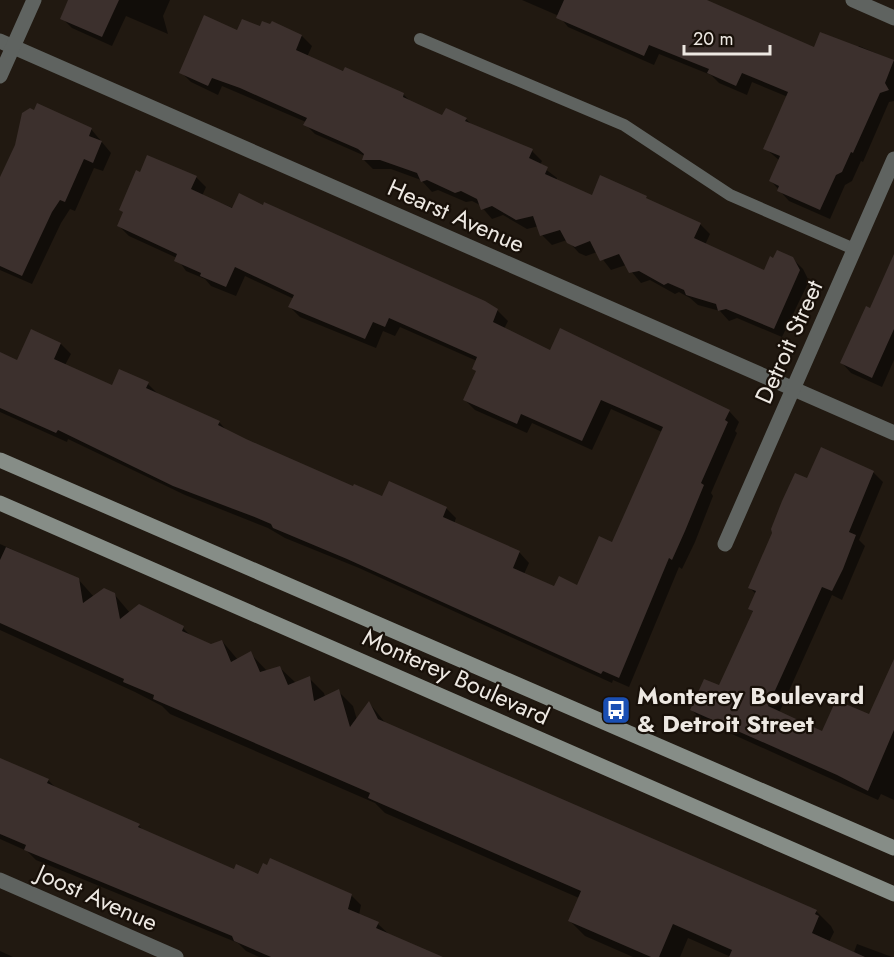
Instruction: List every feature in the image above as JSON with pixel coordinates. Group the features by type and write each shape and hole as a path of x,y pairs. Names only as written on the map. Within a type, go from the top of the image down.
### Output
{"main road":[{"name":"Monterey Boulevard","path":"0,460 894,848"},
{"name":"Monterey Boulevard","path":"0,503 894,894"}],"street":[{"path":"0,76 7,44 34,0"},
{"path":"853,0 894,18"},
{"name":"Hearst Avenue","path":"7,44 894,433"},
{"name":"Detroit Street","path":"725,544 894,159"},
{"name":"Joost Avenue","path":"0,880 176,957"}],"lane":[{"path":"420,39 624,125 730,195 854,249"}],"building":[{"path":"68,0 119,0 102,37 60,19"},
{"path":"564,0 707,0 814,47 820,32 894,60 885,83 889,90 880,93 853,153 851,152 842,172 836,175 820,210 777,191 779,186 769,181 780,156 763,149 788,92 742,73 736,86 707,73 709,69 649,45 644,56 556,18"},
{"path":"204,15 237,30 242,19 260,26 262,21 270,24 272,21 302,35 296,50 343,71 345,67 404,93 403,97 442,115 446,108 467,118 465,121 533,149 529,158 548,167 545,174 592,195 600,175 647,196 646,198 701,223 694,238 764,270 770,256 773,258 777,250 793,257 800,270 774,329 726,309 718,311 716,304 686,295 684,290 668,283 664,285 639,271 629,273 619,254 600,261 590,241 575,247 567,243 560,230 540,236 533,216 516,220 492,206 481,210 477,199 461,191 455,193 427,180 421,182 417,173 380,160 362,160 364,154 358,149 303,125 307,118 240,88 212,78 208,86 179,73"},
{"path":"37,103 92,128 89,136 102,141 93,163 84,159 65,202 60,200 52,212 22,276 0,266 0,177 15,145 22,113 30,108 34,110"},
{"path":"147,155 197,176 191,189 232,208 239,193 263,205 264,202 485,301 498,309 493,322 550,350 560,328 730,410 725,420 728,422 701,483 704,485 685,531 672,560 669,558 619,678 603,671 601,674 273,528 271,524 173,486 58,430 56,433 0,408 0,352 17,360 31,329 61,343 54,359 112,385 119,369 149,382 146,388 220,421 218,425 246,439 353,486 354,484 382,496 389,481 447,507 443,517 520,551 513,568 554,586 559,576 577,585 599,536 612,542 663,427 601,400 582,441 521,414 517,424 463,400 476,371 472,369 477,357 389,318 385,327 373,322 365,339 288,307 294,295 235,267 226,287 200,276 201,273 174,261 177,254 117,226 123,212 119,210 136,170 140,172"},
{"path":"894,254 894,329 872,378 840,363 866,306 870,308"},
{"path":"821,447 874,471 849,532 856,535 843,569 832,591 822,587 768,706 822,731 836,700 869,714 894,659 894,730 868,791 690,710 704,679 719,685 753,611 748,609 756,591 748,588 772,533 771,529 782,501 795,473 807,478"},
{"path":"6,547 79,578 83,603 104,588 115,593 120,619 139,604 184,626 182,631 211,644 222,640 231,662 251,651 260,672 280,666 288,685 310,676 314,701 339,689 350,727 369,701 378,719 817,910 815,914 819,916 812,933 865,957 729,957 732,950 673,924 659,957 651,957 568,921 581,891 368,798 370,793 153,699 154,695 123,682 124,679 0,623 0,560"},
{"path":"0,758 49,779 47,783 140,824 138,827 234,869 236,864 258,874 263,863 267,865 270,858 352,894 348,909 379,922 376,928 443,957 271,957 234,941 232,936 24,850 26,845 0,834"}],"place":[{"name":"Monterey Boulevard & Detroit Street","path":"616,710"}]}
